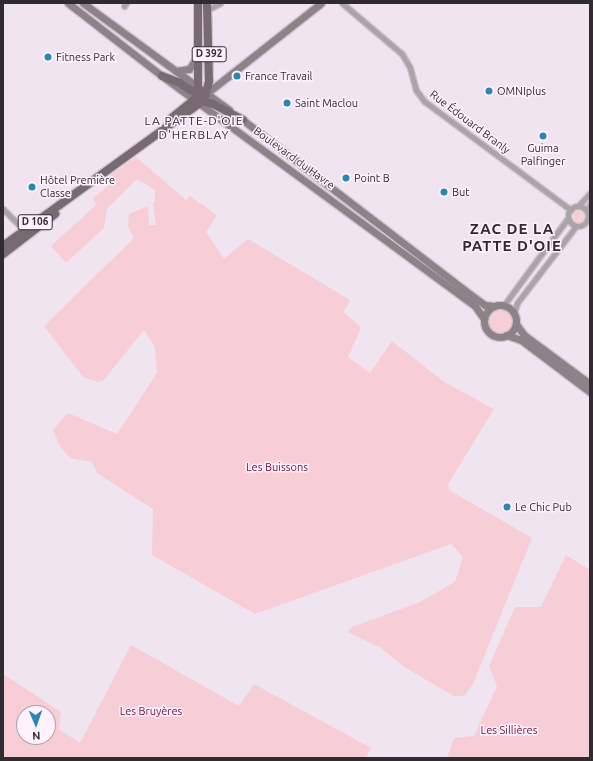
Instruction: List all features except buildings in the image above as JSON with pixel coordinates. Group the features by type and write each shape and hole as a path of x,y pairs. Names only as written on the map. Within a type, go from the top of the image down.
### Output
{"main road":[{"path":"68,3 162,76 243,120"},
{"name":"Boulevard du Havre","path":"83,3 176,71 201,96 476,306 484,319 485,326 491,334 506,335 518,338 590,392"},
{"name":"D 392","path":"198,3 201,96"},
{"path":"201,96 321,3"},
{"name":"D 392","path":"201,96 207,7"},
{"path":"176,71 191,67 199,54"},
{"name":"D 106","path":"3,254 201,96"},
{"name":"Boulevard du Havre","path":"243,120 485,305 504,305"},
{"name":"D 106","path":"3,246 111,168"},
{"path":"504,305 514,313 516,324 527,338 590,384"},
{"path":"484,319 493,306"},
{"path":"506,335 516,324"}],"street":[{"path":"207,7 220,3"},
{"name":"Rue Édouard Branly","path":"342,3 402,54 410,68 416,90 424,101 571,210"},
{"path":"504,305 568,218 571,210 578,206 590,193"},
{"path":"514,313 517,303 576,226 584,224 588,220 587,212 590,204"},
{"path":"578,206 587,212"},
{"path":"3,209 24,230"},
{"path":"568,218 576,226"},
{"path":"584,224 590,229"}],"green space":[{"name":"Les Buissons","path":"136,157 186,200 190,196 217,215 206,232 224,259 248,239 350,300 344,312 361,328 348,357 370,373 392,341 444,382 494,409 448,484 449,490 532,538 473,684 464,696 454,696 404,667 381,648 348,632 352,627 420,602 455,582 463,557 451,544 255,614 152,555 153,509 97,473 92,462 70,458 60,446 53,430 68,413 117,434 157,373 155,347 144,330 103,381 97,382 83,377 44,326 134,238 128,227 129,214 148,206 149,225 156,225 153,203 155,201 155,190 137,179 107,209 104,228 66,263 51,246 96,205 93,198 114,181 111,175"},
{"path":"576,211 580,211 582,212 582,220 576,221 573,218 573,214"},
{"path":"500,309 509,312 512,321 509,330 500,333 491,330 488,321 491,312"},
{"name":"Les Sillières","path":"566,555 590,570 590,758 447,758 454,738 474,736 497,686 489,666 515,607 541,607"},
{"name":"Les Bruyères","path":"131,645 239,706 254,684 371,748 366,758 3,758 3,674 50,705 16,705 16,745 56,745 56,709 61,712 59,729 80,743"}],"place":[{"name":"Fitness Park","path":"48,57"},
{"name":"France Travail","path":"237,76"},
{"name":"OMNIplus","path":"489,91"},
{"name":"Saint Maclou","path":"287,103"},
{"name":"Guima Palfinger","path":"543,136"},
{"name":"Point B","path":"346,178"},
{"name":"Hôtel Première Classe","path":"32,187"},
{"name":"But","path":"444,192"},
{"name":"Le Chic Pub","path":"507,507"}],"district":[{"name":"LA PATTE-D'OIE D'HERBLAY","path":"194,128"},
{"name":"ZAC DE LA PATTE D'OIE","path":"512,236"}]}
